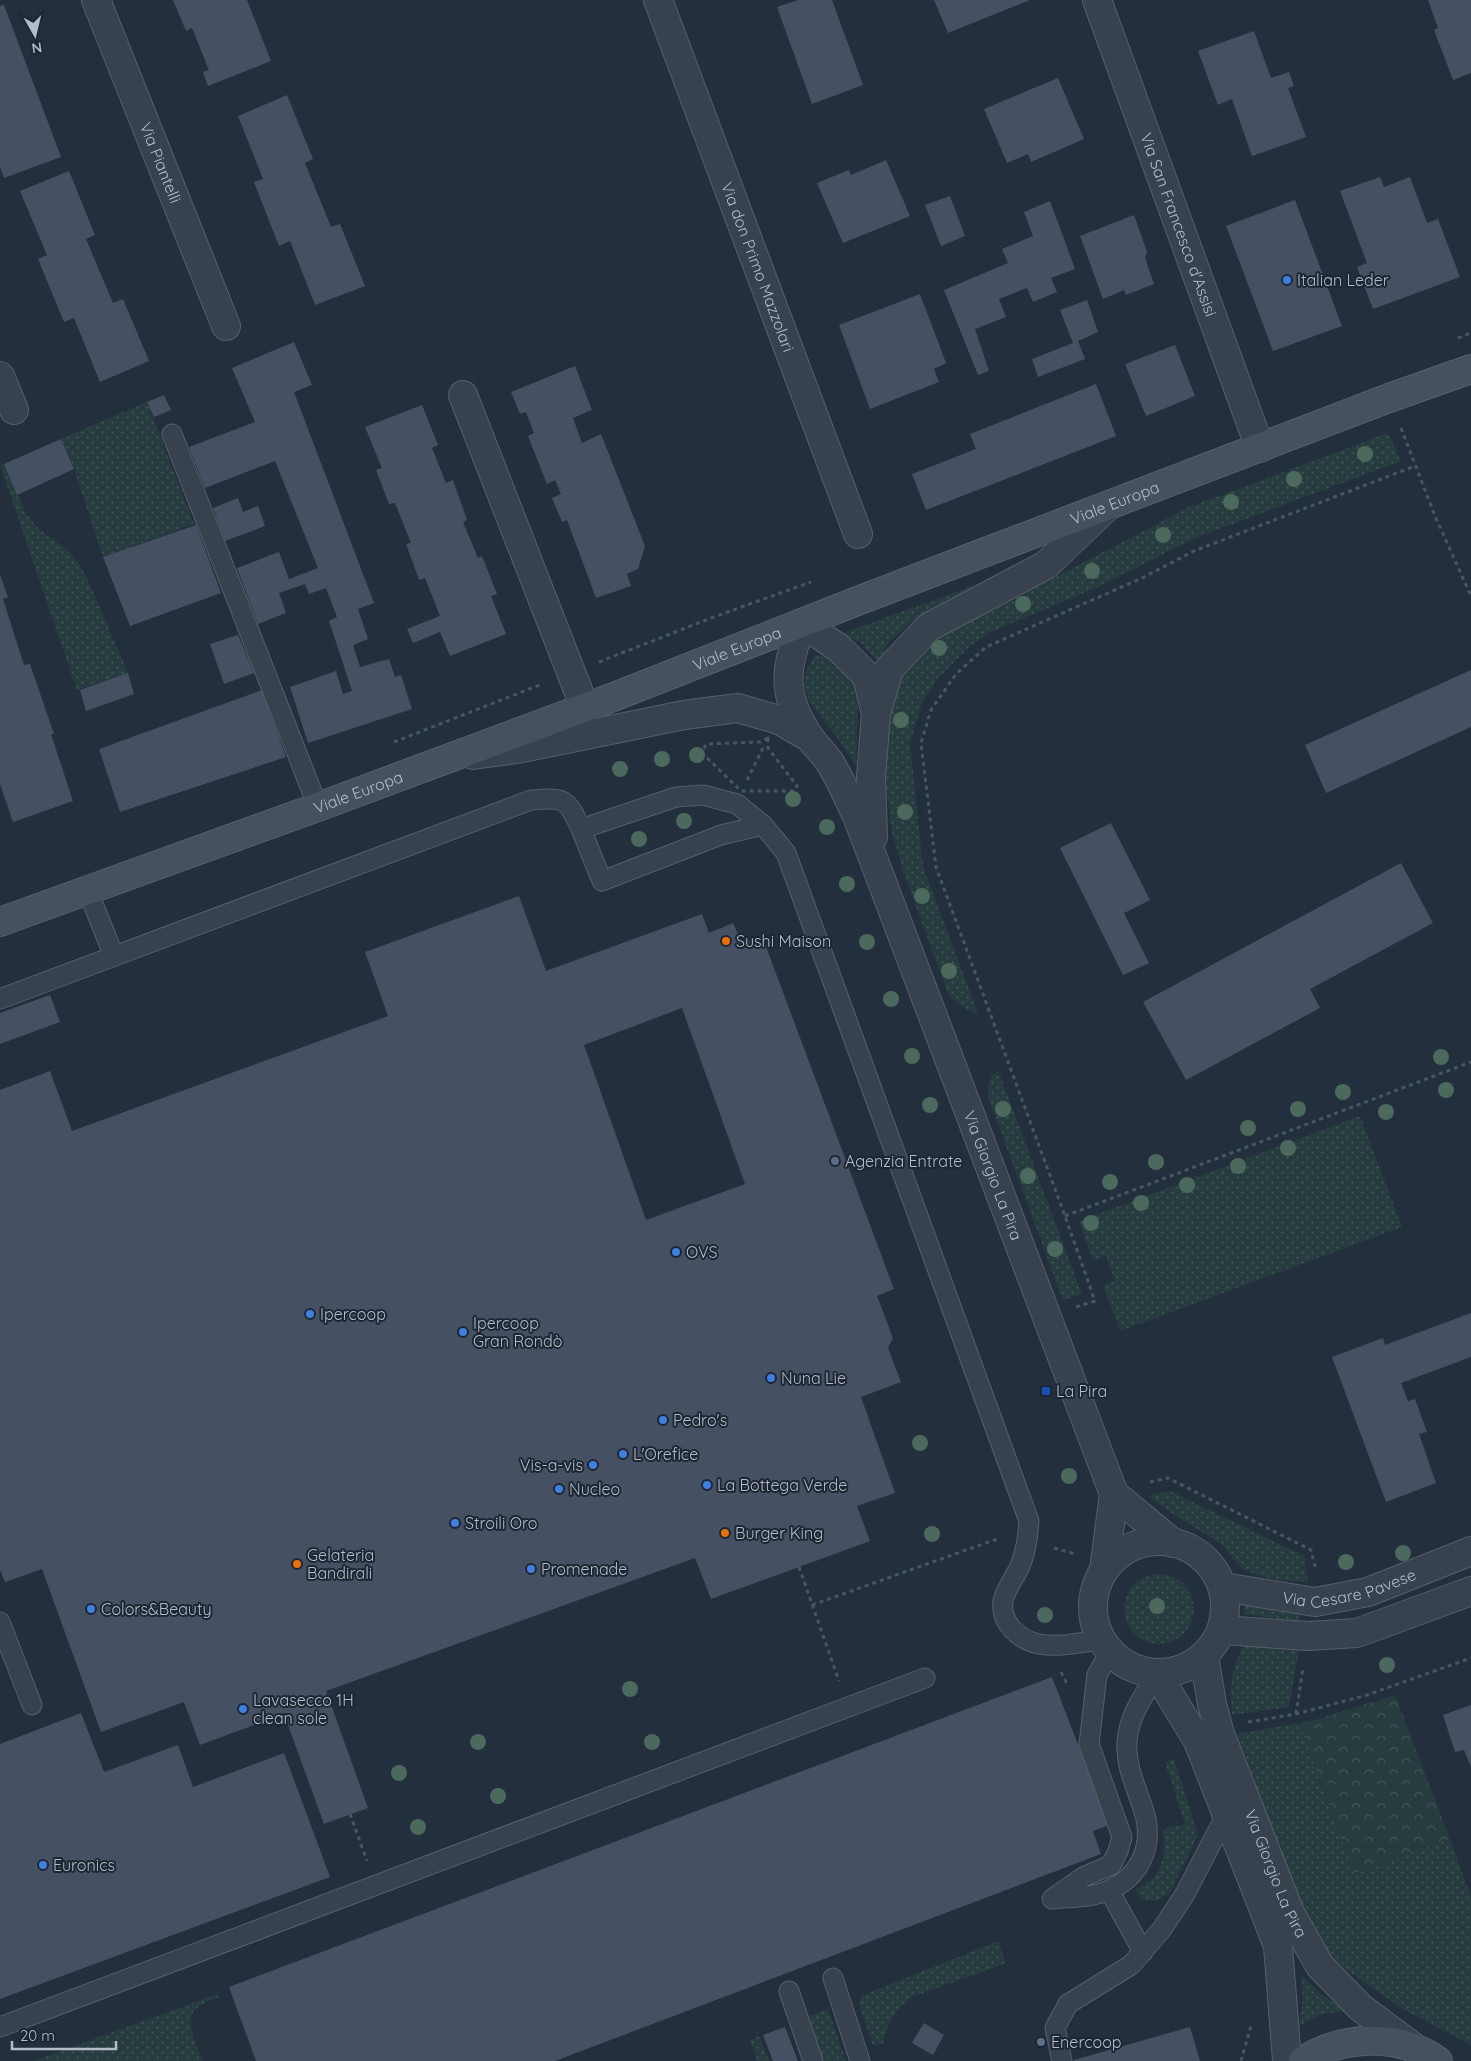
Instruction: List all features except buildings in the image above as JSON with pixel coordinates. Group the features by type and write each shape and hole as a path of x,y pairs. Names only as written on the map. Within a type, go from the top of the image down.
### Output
{"street":[{"name":"Via Piantelli","path":"96,0 226,326"},
{"name":"Via don Primo Mazzolari","path":"658,0 858,534"},
{"name":"Via San Francesco d'Assisi","path":"1097,0 1260,448"},
{"name":"Viale Europa","path":"0,922 585,708 1109,505 1471,369"},
{"path":"0,376 14,410"},
{"path":"463,395 585,708"},
{"path":"875,858 871,802 876,714 889,669 929,627 1046,565 1109,505"},
{"path":"875,858 857,816 830,762 810,738 792,705 787,682 790,656 802,623 840,649 867,676 876,714"},
{"path":"454,757 517,749 684,715 738,708 779,720 810,738"},
{"name":"Via Giorgio La Pira","path":"875,858 1114,1494 1104,1570"},
{"name":"Via Giorgio La Pira","path":"1114,1494 1173,1543"},
{"path":"1154,1541 1173,1543 1190,1548 1204,1558 1215,1572 1222,1587 1226,1608 1222,1630 1204,1656 1190,1666 1174,1672 1157,1674 1135,1669 1117,1659 1105,1646 1095,1627 1093,1612 1095,1590 1104,1570 1118,1556 1134,1546 1154,1541"},
{"name":"Via Cesare Pavese","path":"1222,1587 1315,1602 1368,1592 1471,1551"},
{"path":"1222,1630 1308,1636 1357,1633 1471,1591"},
{"name":"Via Giorgio La Pira","path":"1204,1656 1212,1704 1220,1734 1290,1913 1320,1966 1361,2008 1427,2055"},
{"name":"Via Giorgio La Pira","path":"1157,1674 1198,1741 1278,1946 1287,2061"},
{"path":"1303,2061 1316,2052 1349,2042 1383,2041 1427,2055"}],"lane":[{"path":"172,434 318,807"},
{"path":"581,830 676,797 703,795 737,804 763,825 786,853 1029,1521 1028,1539 1020,1566 1003,1600 1004,1618 1017,1634 1039,1644 1077,1643 1105,1646 1097,1675 1089,1744 1122,1838 1111,1865 1083,1876 1052,1899 1092,1895 1109,1890 1122,1882 1138,1867 1146,1852 1148,1837 1146,1819 1128,1765 1127,1742 1131,1717 1157,1674"},
{"path":"0,999 531,800 555,798 570,806 602,881 721,835 763,825"},
{"path":"87,889 114,956"},
{"path":"0,1622 32,1705"},
{"path":"0,2027 925,1678"},
{"path":"1131,1717 1146,1707 1162,1702 1177,1705"},
{"path":"1062,2061 1056,2028 1068,2004 1131,1965 1143,1952 1162,1929 1185,1894 1226,1815"},
{"path":"1109,1890 1143,1952"},
{"path":"833,1978 860,2061"},
{"path":"789,1991 813,2061"}],"path":[{"path":"1452,339 1471,332"},
{"path":"1390,398 1414,466 1471,596"},
{"path":"1047,1318 1095,1301 936,867 921,743 931,710 956,674 986,647 1142,578 1194,551 1414,466"},
{"path":"388,744 711,618 813,582"},
{"path":"741,791 768,738"},
{"path":"768,738 768,748 798,786 794,791 741,791 702,753 706,744 760,742 768,738"},
{"path":"1065,1216 1471,1062"},
{"path":"812,1606 994,1539 1013,1537 1028,1539 1078,1555"},
{"path":"799,1567 848,1707"}],"green space":[{"path":"147,402 194,524 103,557 74,469 61,439"},
{"path":"1388,433 1401,461 1195,538 1096,588 990,632 969,647 938,678 922,703 910,743 923,867 978,1013 967,1010 949,996 903,871 892,832 886,784 888,699 908,661 930,643 1187,508"},
{"path":"4,464 27,515 39,529 66,549 77,561 87,578 128,673 77,690 0,465"},
{"path":"975,585 917,617 888,643 878,662 860,642 841,634"},
{"path":"816,655 829,657 853,680 858,691 856,766 811,704 807,695 804,677 808,666"},
{"path":"998,1070 1082,1294 1063,1301 988,1096 990,1081"},
{"path":"1360,1116 1402,1227 1120,1331 1103,1285 1115,1281 1106,1256 1093,1260 1079,1221"},
{"path":"1170,1491 1304,1556 1308,1582 1261,1576 1244,1569 1238,1565 1227,1549 1221,1544 1148,1496"},
{"path":"1152,1574 1166,1574 1179,1580 1188,1589 1194,1602 1192,1622 1184,1634 1166,1644 1152,1644 1139,1638 1130,1629 1124,1616 1124,1602 1130,1589 1139,1580"},
{"path":"1245,1599 1300,1612 1298,1621 1244,1614"},
{"path":"1255,1643 1272,1644 1299,1650 1289,1707 1232,1715 1231,1688 1235,1665 1242,1648"},
{"path":"1395,1695 1450,1839 1354,1873 1299,1723"},
{"path":"1299,1723 1354,1873 1450,1839 1471,1897 1471,2045 1401,2008 1327,1956 1308,1924 1237,1734"},
{"path":"1174,1759 1198,1835 1171,1891 1157,1900 1146,1901 1139,1896 1136,1889 1152,1879 1161,1865 1164,1848 1163,1829 1185,1824 1165,1762"},
{"path":"998,1941 1006,1963 910,1998 895,2013 887,2028 883,2043 873,2046 859,2005 861,1996"},
{"path":"1301,1975 1320,1993 1345,2011 1321,2014 1299,2026 1303,1999"},
{"path":"218,1994 219,1997 197,2008 191,2019 192,2034 203,2061 33,2061"},
{"path":"828,2009 846,2061 824,2061 809,2016"},
{"path":"759,2036 769,2061 757,2061 750,2041"}],"place":[{"name":"Italian Leder","path":"1287,280"},
{"name":"Sushi Maison","path":"726,941"},
{"name":"Agenzia Entrate","path":"835,1161"},
{"name":"OVS","path":"676,1252"},
{"name":"Ipercoop","path":"310,1314"},
{"name":"Ipercoop Gran Rondò","path":"463,1332"},
{"name":"Nuna Lie","path":"771,1378"},
{"name":"La Pira","path":"1046,1391"},
{"name":"Pedro's","path":"663,1420"},
{"name":"L'Orefice","path":"623,1454"},
{"name":"Vis-a-vis","path":"593,1465"},
{"name":"La Bottega Verde","path":"707,1485"},
{"name":"Nucleo","path":"559,1489"},
{"name":"Stroili Oro","path":"455,1523"},
{"name":"Burger King","path":"725,1533"},
{"name":"Gelateria Bandirali","path":"297,1564"},
{"name":"Promenade","path":"531,1569"},
{"name":"Colors&Beauty","path":"91,1609"},
{"name":"Lavasecco 1H clean sole","path":"243,1709"},
{"name":"Euronics","path":"43,1865"},
{"name":"Enercoop","path":"1041,2042"}]}
